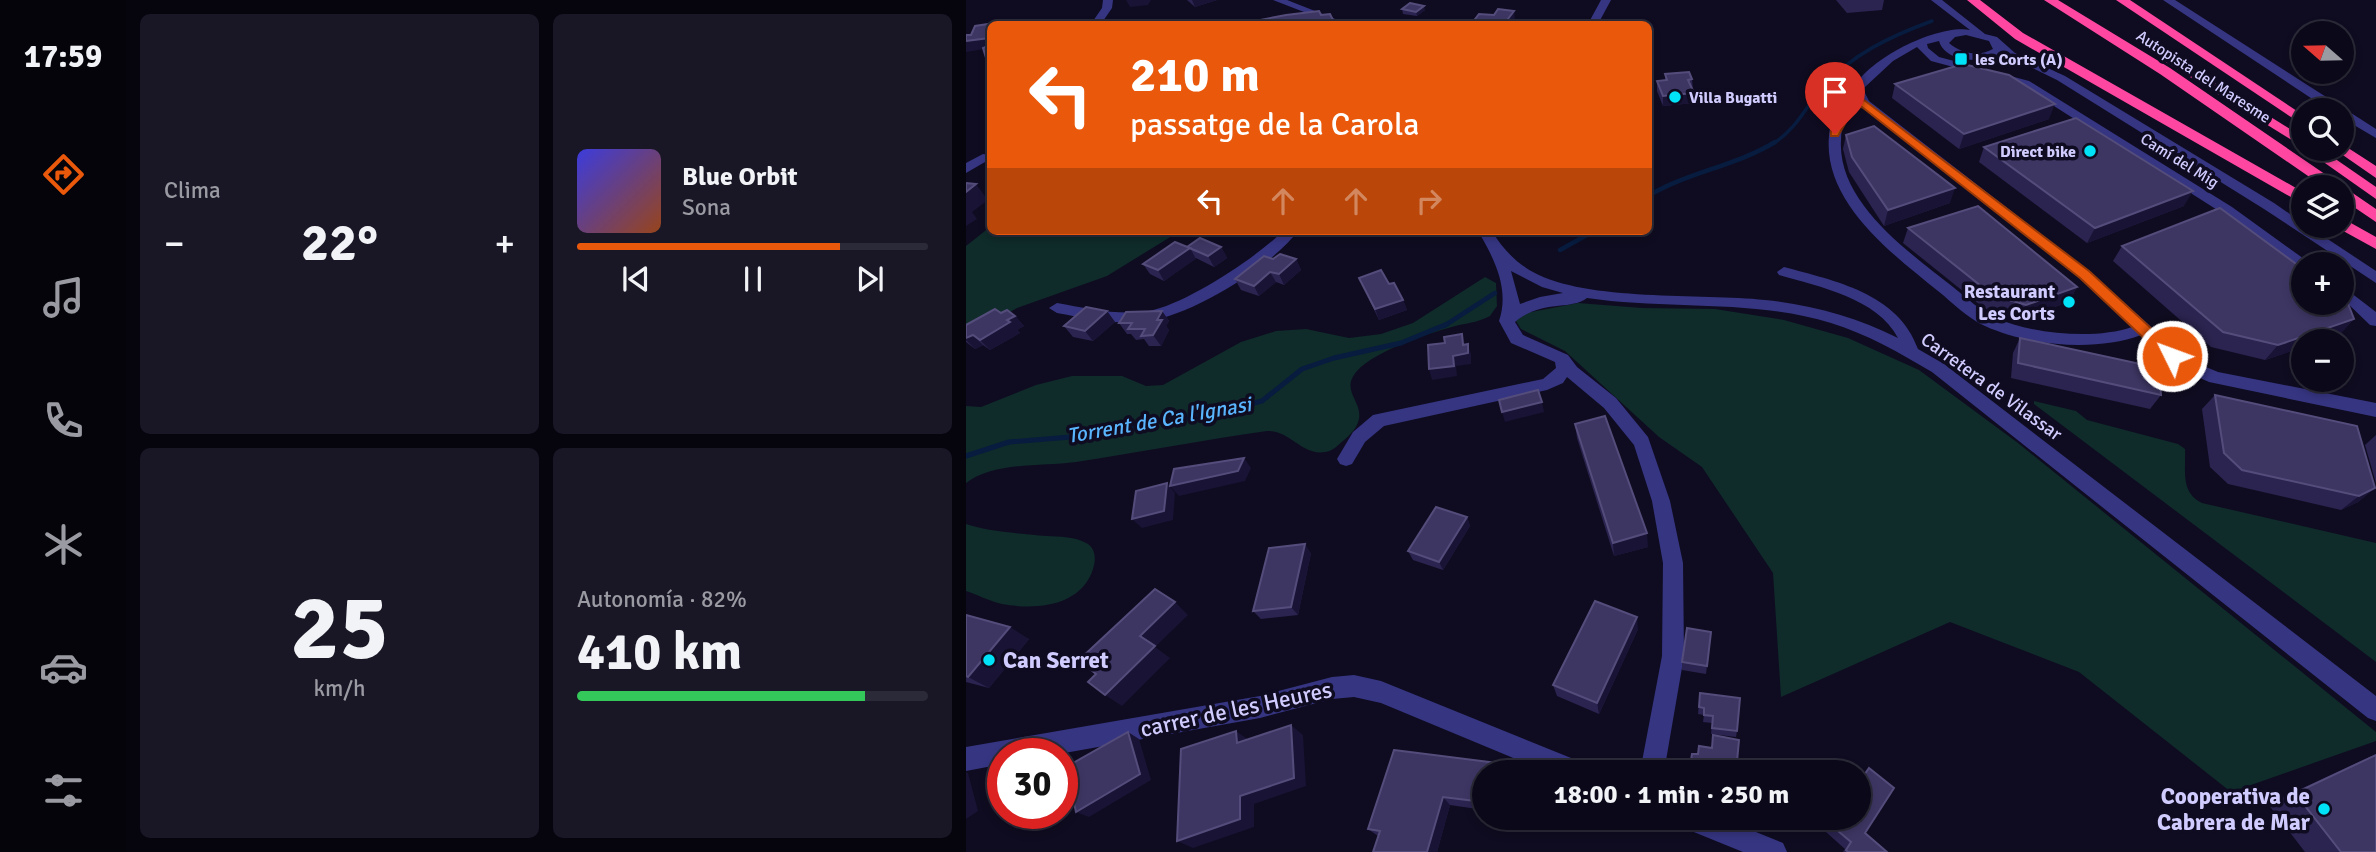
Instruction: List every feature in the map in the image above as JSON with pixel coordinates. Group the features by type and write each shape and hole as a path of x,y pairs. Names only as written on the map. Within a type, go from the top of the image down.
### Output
{"highway":[{"path":"1973,0 2019,36 2291,192"},
{"name":"Autopista del Maresme","path":"2050,0 2165,71 2317,175"},
{"name":"Autopista del Maresme","path":"2075,0 2291,135"},
{"path":"2122,0 2291,113"},
{"path":"2354,157 2376,173"},
{"path":"2329,161 2376,194"},
{"path":"2354,201 2376,217"},
{"path":"2354,230 2376,244"}],"street":[{"path":"1098,21 1107,8 1108,0"},
{"path":"1278,0 1335,21"},
{"path":"1595,21 1606,0"},
{"path":"1927,0 1957,23 1950,35 1944,39 1946,47 1970,56"},
{"path":"1936,0 1984,35"},
{"path":"2168,0 2319,98"},
{"path":"1984,35 1950,35 1922,43 1886,59 1858,91 1864,103 2085,275 2181,363 2194,371 2267,389 2376,410"},
{"name":"Camí del Mig","path":"1984,35 2011,55 2061,78 2269,206 2376,278"},
{"path":"1922,43 1923,49 1935,58"},
{"path":"1874,73 1908,57 1970,56 1996,52 1998,44"},
{"name":"Camí del Mig","path":"1970,56 2011,63 2053,80 2308,239 2376,288"},
{"name":"Camí del Mig","path":"1935,58 2025,83 2227,210 2291,255"},
{"path":"1864,103 1850,106 1839,122 1833,150 1836,164 1843,182 1856,202 1892,245 1914,264 1992,323 2095,340 2143,329"},
{"path":"2354,120 2376,134"},
{"path":"967,151 987,159"},
{"path":"966,169 987,159"},
{"path":"1057,308 1102,316 1150,316 1189,303 1252,262 1286,235"},
{"name":"Carretera de Vilassar","path":"1488,235 1513,266 1538,279 1567,289 1600,295 1753,304 1819,314 1854,324 1911,352 1949,376 2376,710"},
{"path":"1498,250 1513,302 1507,321 1517,338 1562,359 1571,371 1610,403 1642,442 1661,501 1673,563 1673,656 1654,760"},
{"path":"1784,272 1844,289 1880,307 1909,338 1911,352"},
{"path":"1819,314 1834,310 1841,302 1844,289"},
{"path":"1507,321 1520,308 1539,301 1600,295"},
{"path":"2354,300 2376,321"},
{"path":"1346,459 1359,436 1379,420 1547,384 1557,379 1564,369 1562,359"},
{"name":"carrer de les Heures","path":"966,760 1260,707 1354,685 1381,692 1547,760"},
{"path":"1720,830 1774,852"}],"green space":[{"path":"987,229 987,235 1174,235 1107,276 1017,308 966,338 966,246"},
{"path":"1485,277 1496,283 1497,306 1490,316 1405,343 1377,356 1357,371 1351,380 1351,388 1359,411 1359,420 1343,441 1325,452 1309,450 1283,434 1267,431 1076,462 1004,468 990,471 966,483 966,406 981,407 1036,385 1072,376 1122,376 1146,386 1163,385 1241,342 1276,331 1306,329 1349,338 1381,334 1413,323"},
{"path":"1578,303 1642,308 1715,309 1784,320 1848,338 1919,370 2018,443 2376,732 2376,741 2231,792 2079,672 1950,622 1781,697 1773,573 1702,467 1659,437 1565,351 1521,329 1516,321 1526,313"},
{"path":"2034,401 2076,411 2087,420 2178,444 2185,449 2187,487 2202,503 2376,543 2376,662 2034,404"},
{"path":"966,524 983,529 1078,540 1093,549 1093,569 1087,582 1078,591 1055,603 1015,606 993,601 966,591"}],"building":[{"path":"1410,3 1424,6 1416,12 1402,9"},
{"path":"1498,9 1514,11 1506,21 1474,21 1479,14 1494,15"},
{"path":"1319,11 1321,15 1330,14 1333,20 1254,21"},
{"path":"987,24 987,38 966,41 966,35 971,35 975,26"},
{"path":"1963,64 2009,75 2055,104 1964,134 1895,84"},
{"path":"1689,72 1692,79 1688,80 1694,93 1663,96 1657,81 1667,80 1665,74"},
{"path":"2076,118 2193,191 2095,228 1984,147"},
{"path":"1874,126 1955,188 1888,210 1852,157 1846,135"},
{"path":"966,183 976,184 966,192"},
{"path":"1978,206 2077,287 2026,305 2006,299 1990,293 1908,228"},
{"path":"2220,208 2291,260 2291,315 2352,315 2354,319 2325,329 2291,329 2291,341 2278,345 2223,332 2122,246"},
{"path":"1200,238 1221,247 1208,256 1187,247"},
{"path":"1175,242 1190,248 1158,270 1143,264"},
{"path":"1280,254 1296,259 1279,274 1270,272 1254,286 1235,279 1264,256 1273,259"},
{"path":"1381,270 1389,284 1394,283 1403,300 1375,309 1359,278"},
{"path":"1086,307 1107,311 1085,331 1064,326"},
{"path":"995,309 1001,313 1007,310 1015,316 1007,320 1010,322 980,340 973,335 966,338 966,325"},
{"path":"1162,311 1157,320 1162,320 1153,335 1141,336 1145,329 1128,329 1132,323 1119,323 1126,312"},
{"path":"1462,334 1463,345 1468,344 1468,353 1453,356 1454,366 1429,369 1428,345 1445,343 1444,337"},
{"path":"2020,338 2159,368 2161,395 2018,363"},
{"path":"1538,390 1542,402 1502,412 1499,400"},
{"path":"2215,395 2357,426 2375,488 2359,496 2242,470 2224,453"},
{"path":"1605,416 1647,533 1613,543 1575,424"},
{"path":"1244,458 1238,471 1170,486 1174,469"},
{"path":"1167,483 1164,511 1132,519 1136,491"},
{"path":"1436,507 1467,517 1439,562 1408,551"},
{"path":"1305,544 1291,607 1253,611 1269,548"},
{"path":"1155,589 1175,602 1140,636 1155,646 1105,695 1088,682 1096,674 1079,660"},
{"path":"1595,601 1637,617 1597,703 1553,685"},
{"path":"966,615 1010,627 968,677 966,676"},
{"path":"1687,628 1711,632 1707,666 1682,662"},
{"path":"1700,693 1740,698 1737,731 1712,728 1713,716 1704,715 1704,708 1699,707"},
{"path":"1291,725 1294,778 1240,796 1240,819 1177,841 1181,749 1236,731 1237,743"},
{"path":"1128,732 1140,774 1078,811 1078,760"},
{"path":"1713,735 1739,740 1737,760 1691,760 1692,754 1698,754 1699,746 1712,748"},
{"path":"1394,750 1473,760 1472,801 1443,797 1427,852 1373,852 1380,831 1368,829"},
{"name":"Cooperativa de Cabrera de Mar","path":"2376,755 2376,852 2341,852 2295,793"},
{"path":"1871,770 1894,788 1871,824"},
{"path":"1837,830 1867,830 1865,833 1887,852 1848,852 1846,850 1851,842"}],"waterway":[{"path":"1773,144 1789,131 1822,88 1846,65 1887,40 1932,21"},
{"name":"Torrent de Ca l'Ignasi","path":"1652,194 1775,142"},
{"name":"Torrent de Ca l'Ignasi","path":"1560,250 1587,235"},
{"name":"Torrent de Ca l'Ignasi","path":"1444,326 1495,293"},
{"name":"Torrent de Ca l'Ignasi","path":"966,456 1009,442 1095,435 1150,422 1210,414 1262,401 1302,369 1334,358 1401,343 1447,324"}],"place":[{"name":"les Corts (A)","path":"1961,59"},
{"name":"Villa Bugatti","path":"1675,97"},
{"name":"Direct bike","path":"2090,151"},
{"name":"Restaurant Les Corts","path":"2069,302"},
{"name":"Can Serret","path":"989,660"},
{"name":"Cooperativa de Cabrera de Mar","path":"2324,809"}],"route":[{"path":"1835,134 1839,122 1850,106 1864,103 2085,275 2172,356"}]}
